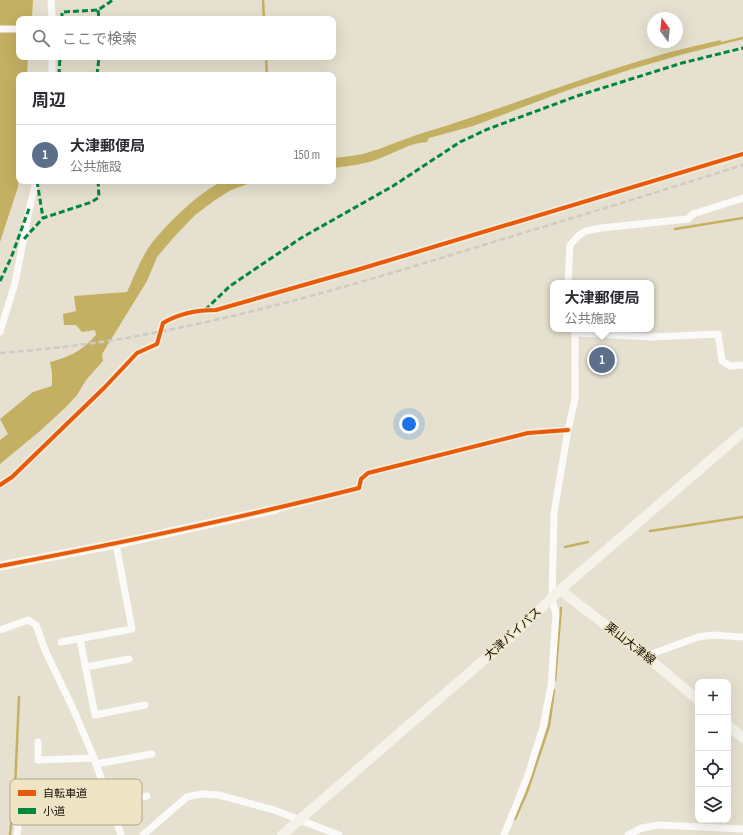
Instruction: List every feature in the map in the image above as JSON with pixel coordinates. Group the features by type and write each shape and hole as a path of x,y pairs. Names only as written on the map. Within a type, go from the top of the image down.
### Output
{"main road":[{"name":"大津バイパス","path":"282,835 515,633 560,590 743,432"},
{"name":"栗山大津線","path":"560,590 646,656 695,697"},
{"path":"731,728 743,738"}],"street":[{"path":"51,0 52,16"},
{"path":"0,29 16,28"},
{"path":"52,60 52,72"},
{"path":"0,485 12,476 105,387 137,353 157,344 163,323 173,317 205,310 216,310 352,271 743,154"},
{"path":"0,332 15,283 35,184"},
{"path":"568,280 570,245 579,235 586,231 601,228 688,219 693,214 743,198"},
{"path":"504,835 527,778 543,728 551,686 556,614 552,599 554,513 568,430 575,399 574,332"},
{"path":"587,332 652,337 718,334 722,361 730,366 743,365"},
{"path":"0,566 116,544 276,509 359,488 361,479 368,473 528,433 568,430"},
{"path":"61,642 132,629 116,544"},
{"path":"0,630 28,620 36,625 45,650 75,713 101,779"},
{"path":"646,656 698,637 712,635 743,637"},
{"path":"80,639 95,715 145,705"},
{"path":"85,667 129,659"},
{"path":"38,742 38,760 95,761 152,754"},
{"path":"143,835 187,797 201,794 219,795 274,810 339,835"},
{"path":"142,797 147,796"},
{"path":"17,835 18,825"},
{"path":"118,825 122,835"},
{"path":"628,835 642,828 658,825 743,829"}],"shaded area":[{"path":"0,0 33,0 32,16 16,16 16,60 28,60 27,72 16,72 16,184 18,184 18,187 0,242"},
{"path":"721,40 720,45 632,69 568,90 473,126 429,138 427,142 409,146 371,161 336,168 336,158 371,152 418,134 609,70"},
{"path":"217,184 248,184 231,190 215,200 195,215 174,237 157,257 147,281 102,354 103,361 86,380 77,395 40,431 0,464 0,440 8,434 0,419 33,392 52,386 50,362 64,358 76,352 96,335 95,330 82,332 76,325 64,325 63,314 76,311 74,296 127,292 143,257 156,238 173,219"}],"waterway":[{"path":"263,0 264,16"},
{"path":"718,44 743,38"},
{"path":"266,60 267,72"},
{"path":"675,229 743,218"},
{"path":"650,531 743,517"},
{"path":"565,547 588,542"},
{"path":"555,680 561,608"},
{"path":"515,819 527,792 549,726 554,690"},
{"path":"15,779 19,697"},
{"path":"10,835 11,825"}],"railway":[{"path":"0,353 38,350 134,337 194,325 276,305 397,271 743,165"}],"marked path":[{"path":"62,16 62,12 98,10 113,0"},
{"path":"98,10 99,16"},
{"path":"205,310 230,286 301,238 393,186 460,142 488,129 577,96 682,63 743,48"},
{"path":"59,72 60,60"},
{"path":"97,72 99,60"},
{"path":"37,184 43,218"},
{"path":"24,239 43,218 92,202 99,197 98,184"},
{"path":"0,281 11,258 30,206"}],"cycle path":[{"path":"0,485 12,477 105,387 137,353 157,344 163,323 175,317 188,313 216,310 360,269 743,154"},
{"path":"0,566 180,530 270,510 359,488 361,479 368,473 528,433 568,430"}],"place":[{"name":"大津郵便局","path":"602,360"}]}
